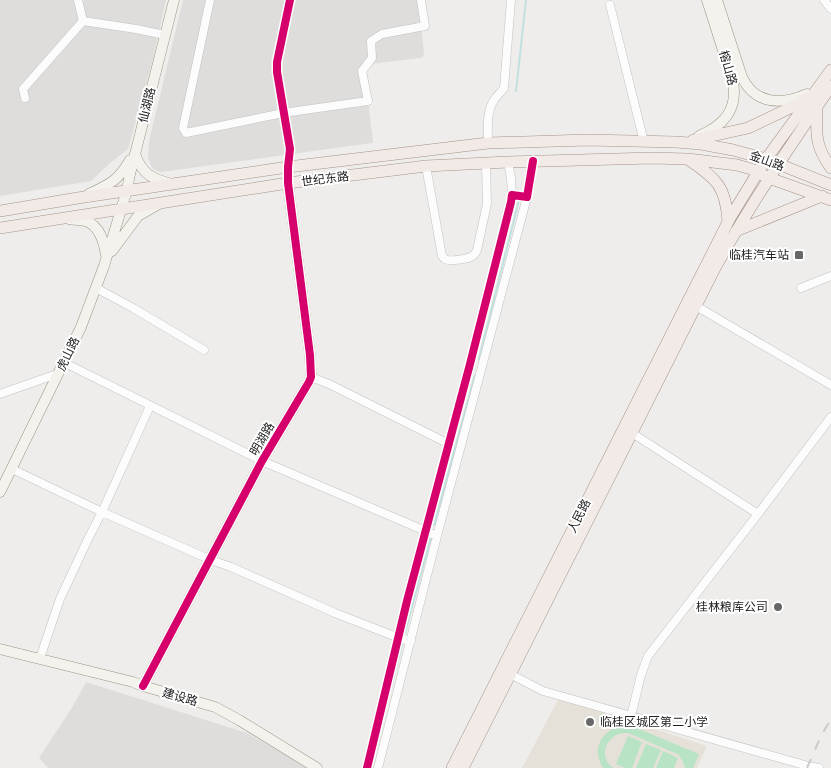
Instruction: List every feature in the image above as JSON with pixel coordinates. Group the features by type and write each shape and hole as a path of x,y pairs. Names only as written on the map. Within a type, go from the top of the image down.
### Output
{"main road":[{"path":"711,266 766,159 831,70"},
{"path":"732,226 770,178 831,86"},
{"path":"683,142 748,128 796,105 817,90"},
{"path":"817,106 816,137 820,150 831,168"},
{"name":"世纪东路","path":"0,211 84,196 288,167 488,143 588,140 683,142"},
{"name":"金山路","path":"683,142 733,150 766,159 831,185"},
{"name":"世纪东路","path":"0,228 288,183 426,166 533,161 688,159"},
{"path":"688,159 704,170 719,186 724,195 732,226"},
{"name":"金山路","path":"688,159 737,165 826,198"},
{"path":"732,226 826,198"},
{"name":"人民路","path":"463,768 696,306 711,266"},
{"name":"人民路","path":"452,768 711,266"}],"street":[{"path":"78,0 83,21"},
{"name":"仙湖路","path":"121,210 174,0"},
{"path":"210,0 183,128 186,133 283,113 368,101 362,71 372,58 371,41 382,34 425,26 421,0"},
{"path":"290,0 277,67 279,90 290,149 288,183 310,355 311,377 329,384 449,444"},
{"path":"488,143 490,106 504,88 511,0"},
{"name":"榕山路","path":"683,142 720,125 734,100 733,82 707,0"},
{"name":"榕山路","path":"717,0 742,77 752,91 767,99 783,101 817,90"},
{"path":"824,0 831,9"},
{"path":"610,5 644,142"},
{"path":"83,21 165,35"},
{"path":"25,98 23,89 83,21"},
{"path":"135,153 139,164 148,175 172,184"},
{"path":"84,196 114,182 135,153"},
{"path":"378,768 437,536 527,198 533,161"},
{"path":"367,768 511,202 511,178 508,162"},
{"path":"426,166 442,256 446,260 453,260 474,256 477,250 487,204 486,163"},
{"path":"512,194 527,198"},
{"path":"107,258 138,216 162,203"},
{"name":"虎山路","path":"0,492 81,327 107,258 121,210"},
{"path":"66,218 87,222 98,230 104,241 107,258"},
{"path":"801,288 831,276"},
{"path":"96,288 204,350"},
{"path":"696,306 831,385"},
{"path":"63,362 262,461 437,536"},
{"path":"470,364 483,367"},
{"path":"0,394 57,374"},
{"name":"明湖路","path":"143,686 262,461 311,377"},
{"path":"40,658 60,599 150,406"},
{"path":"631,716 641,675 648,656 831,416"},
{"path":"632,433 758,514"},
{"path":"12,469 102,512 211,560 335,613 411,641"},
{"name":"建设路","path":"0,649 133,682 215,707 317,768"},
{"path":"510,674 543,691 819,768"}],"shaded area":[{"path":"0,0 166,0 153,59 128,149 91,181 0,196"},
{"path":"183,0 423,0 420,14 424,55 420,58 370,64 364,69 372,143 161,172 152,168 148,159 149,141"},
{"path":"86,682 247,733 309,768 48,768 39,758 73,706"},
{"name":"临桂区城区第二小学","path":"559,698 707,746 697,768 522,768"}],"green space":[{"path":"601,713 699,754 693,768 685,768 679,755 628,733 614,736 606,746 606,758 614,768 603,768 598,756 599,745 604,736 614,728 598,720"},
{"path":"628,736 642,742 632,768 625,768 616,764"},
{"path":"646,744 661,750 653,768 636,768"},
{"path":"663,751 678,758 674,768 656,768"}],"waterway":[{"path":"516,91 526,0"},
{"path":"479,359 519,200"},
{"path":"434,525 475,375"},
{"path":"405,633 431,537"},
{"path":"374,754 403,641"}],"railway":[{"path":"807,768 821,736 831,719"}],"cycle path":[{"path":"143,686 262,461 311,377 310,355 288,183 290,149 277,72 277,62 290,0"},
{"path":"367,768 407,601 470,364 512,195 527,197 533,161"}],"place":[{"name":"临桂汽车站","path":"799,255"},
{"name":"桂林粮库公司","path":"778,607"},
{"name":"临桂区城区第二小学","path":"590,722"}]}
